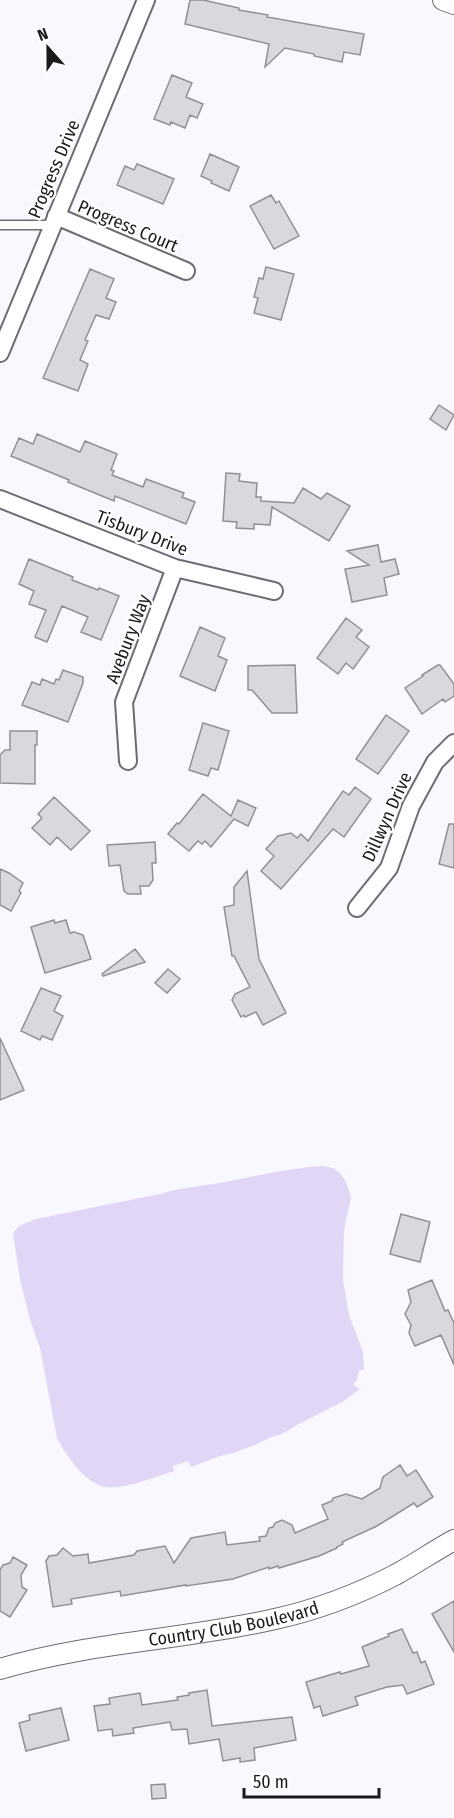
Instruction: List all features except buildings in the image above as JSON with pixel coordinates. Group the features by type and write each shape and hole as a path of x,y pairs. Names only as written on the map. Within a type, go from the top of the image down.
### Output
{"street":[{"name":"Progress Drive","path":"0,353 146,0"},
{"path":"442,0 454,4"},
{"name":"Progress Court","path":"54,220 186,272"},
{"name":"Tisbury Drive","path":"0,499 175,568 274,591"},
{"name":"Avebury Way","path":"128,761 124,702 175,568"},
{"name":"Dillwyn Drive","path":"357,908 388,868 411,806 435,762 454,743"},
{"name":"Country Club Boulevard","path":"0,1669 21,1662 70,1652 229,1628 309,1610 394,1575 454,1540"}],"lane":[{"path":"0,225 54,220"}],"shaded area":[{"path":"322,1166 333,1168 341,1174 351,1197 344,1230 343,1280 349,1315 363,1352 364,1370 359,1370 357,1380 353,1385 360,1389 342,1402 282,1434 191,1467 188,1461 173,1466 174,1471 140,1482 113,1487 98,1485 84,1475 57,1438 40,1348 20,1280 13,1233 19,1226 36,1219 184,1188 285,1170"}]}
